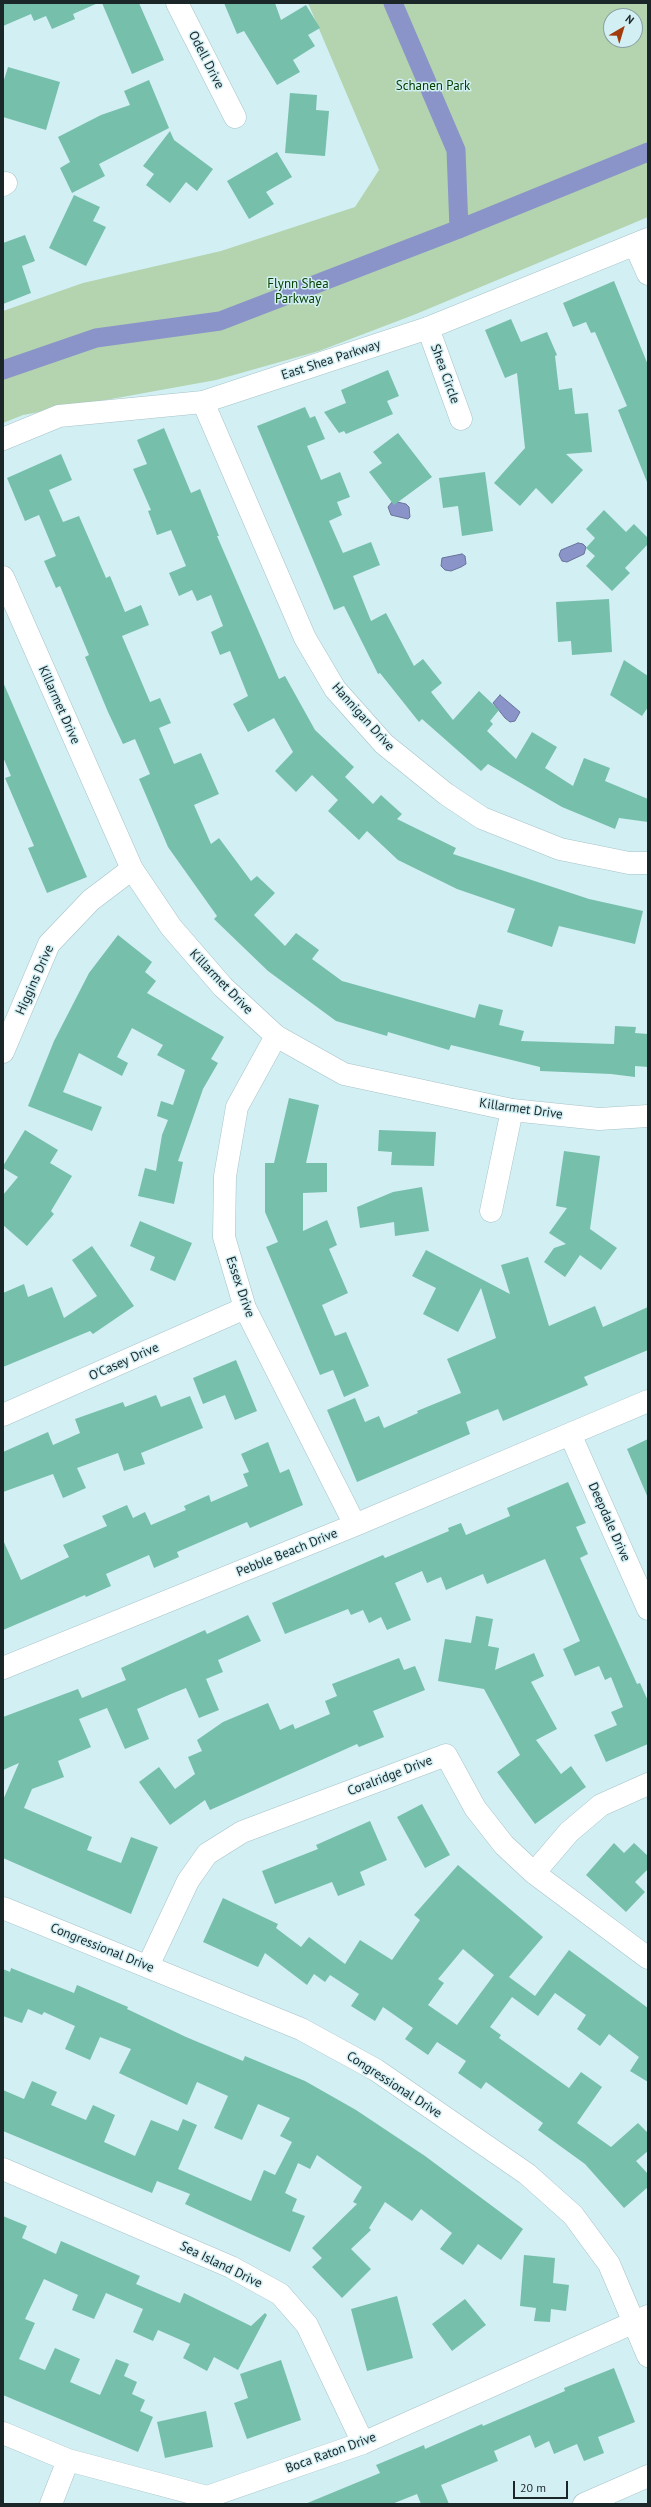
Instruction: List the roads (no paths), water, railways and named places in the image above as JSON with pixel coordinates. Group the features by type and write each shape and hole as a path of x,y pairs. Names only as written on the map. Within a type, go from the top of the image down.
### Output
{"street":[{"name":"Odell Drive","path":"177,3 235,117"},
{"path":"641,242 648,274"},
{"name":"East Shea Parkway","path":"3,439 59,416 203,402 428,328 641,242"},
{"name":"Shea Circle","path":"428,328 461,419"},
{"name":"Hannigan Drive","path":"203,402 304,638 335,689 384,744 446,794 482,818 560,849 629,863 648,863"},
{"name":"Killarmet Drive","path":"3,577 132,869 181,939 223,987 276,1036 344,1074 512,1110 600,1118 648,1116"},
{"name":"Higgins Drive","path":"3,1052 49,944 91,900 132,869"},
{"name":"Essex Drive","path":"276,1036 237,1107 225,1176 224,1237 245,1308 355,1525"},
{"path":"491,1211 512,1110"},
{"name":"O'Casey Drive","path":"3,1415 245,1308"},
{"name":"Pebble Beach Drive","path":"3,1668 355,1525 648,1401"},
{"name":"Deepdale Drive","path":"570,1434 648,1609"},
{"name":"Coralridge Drive","path":"148,1966 188,1881 207,1854 242,1832 446,1755 475,1808 504,1845 534,1873 648,1958"},
{"path":"534,1873 569,1832 600,1805 648,1784"},
{"name":"Congressional Drive","path":"3,1908 148,1966 308,2033 376,2070 527,2174 573,2215 609,2264 641,2319 648,2356"},
{"name":"Sea Island Drive","path":"3,2169 231,2267 280,2294 307,2325 363,2444"},
{"name":"Boca Raton Drive","path":"3,2433 68,2460 207,2497 363,2444 641,2319"},
{"path":"51,2504 68,2460"},
{"path":"584,2504 648,2476"}],"water":[{"path":"393,501 406,504 409,507 410,517 408,519 391,515 388,507"},
{"path":"578,543 583,544 586,547 584,554 567,562 562,561 559,555 561,550"},
{"path":"462,554 465,556 466,564 461,567 451,571 445,570 441,566 442,558"},
{"path":"500,695 520,712 515,721 510,722 505,718 493,703"}],"waterway":[{"path":"393,3 456,150 459,229"},
{"path":"3,370 96,338 220,321 459,229 648,152"}],"park label":[{"name":"Schanen Park","path":"433,86"},
{"name":"Flynn Shea Parkway","path":"298,292"}]}
